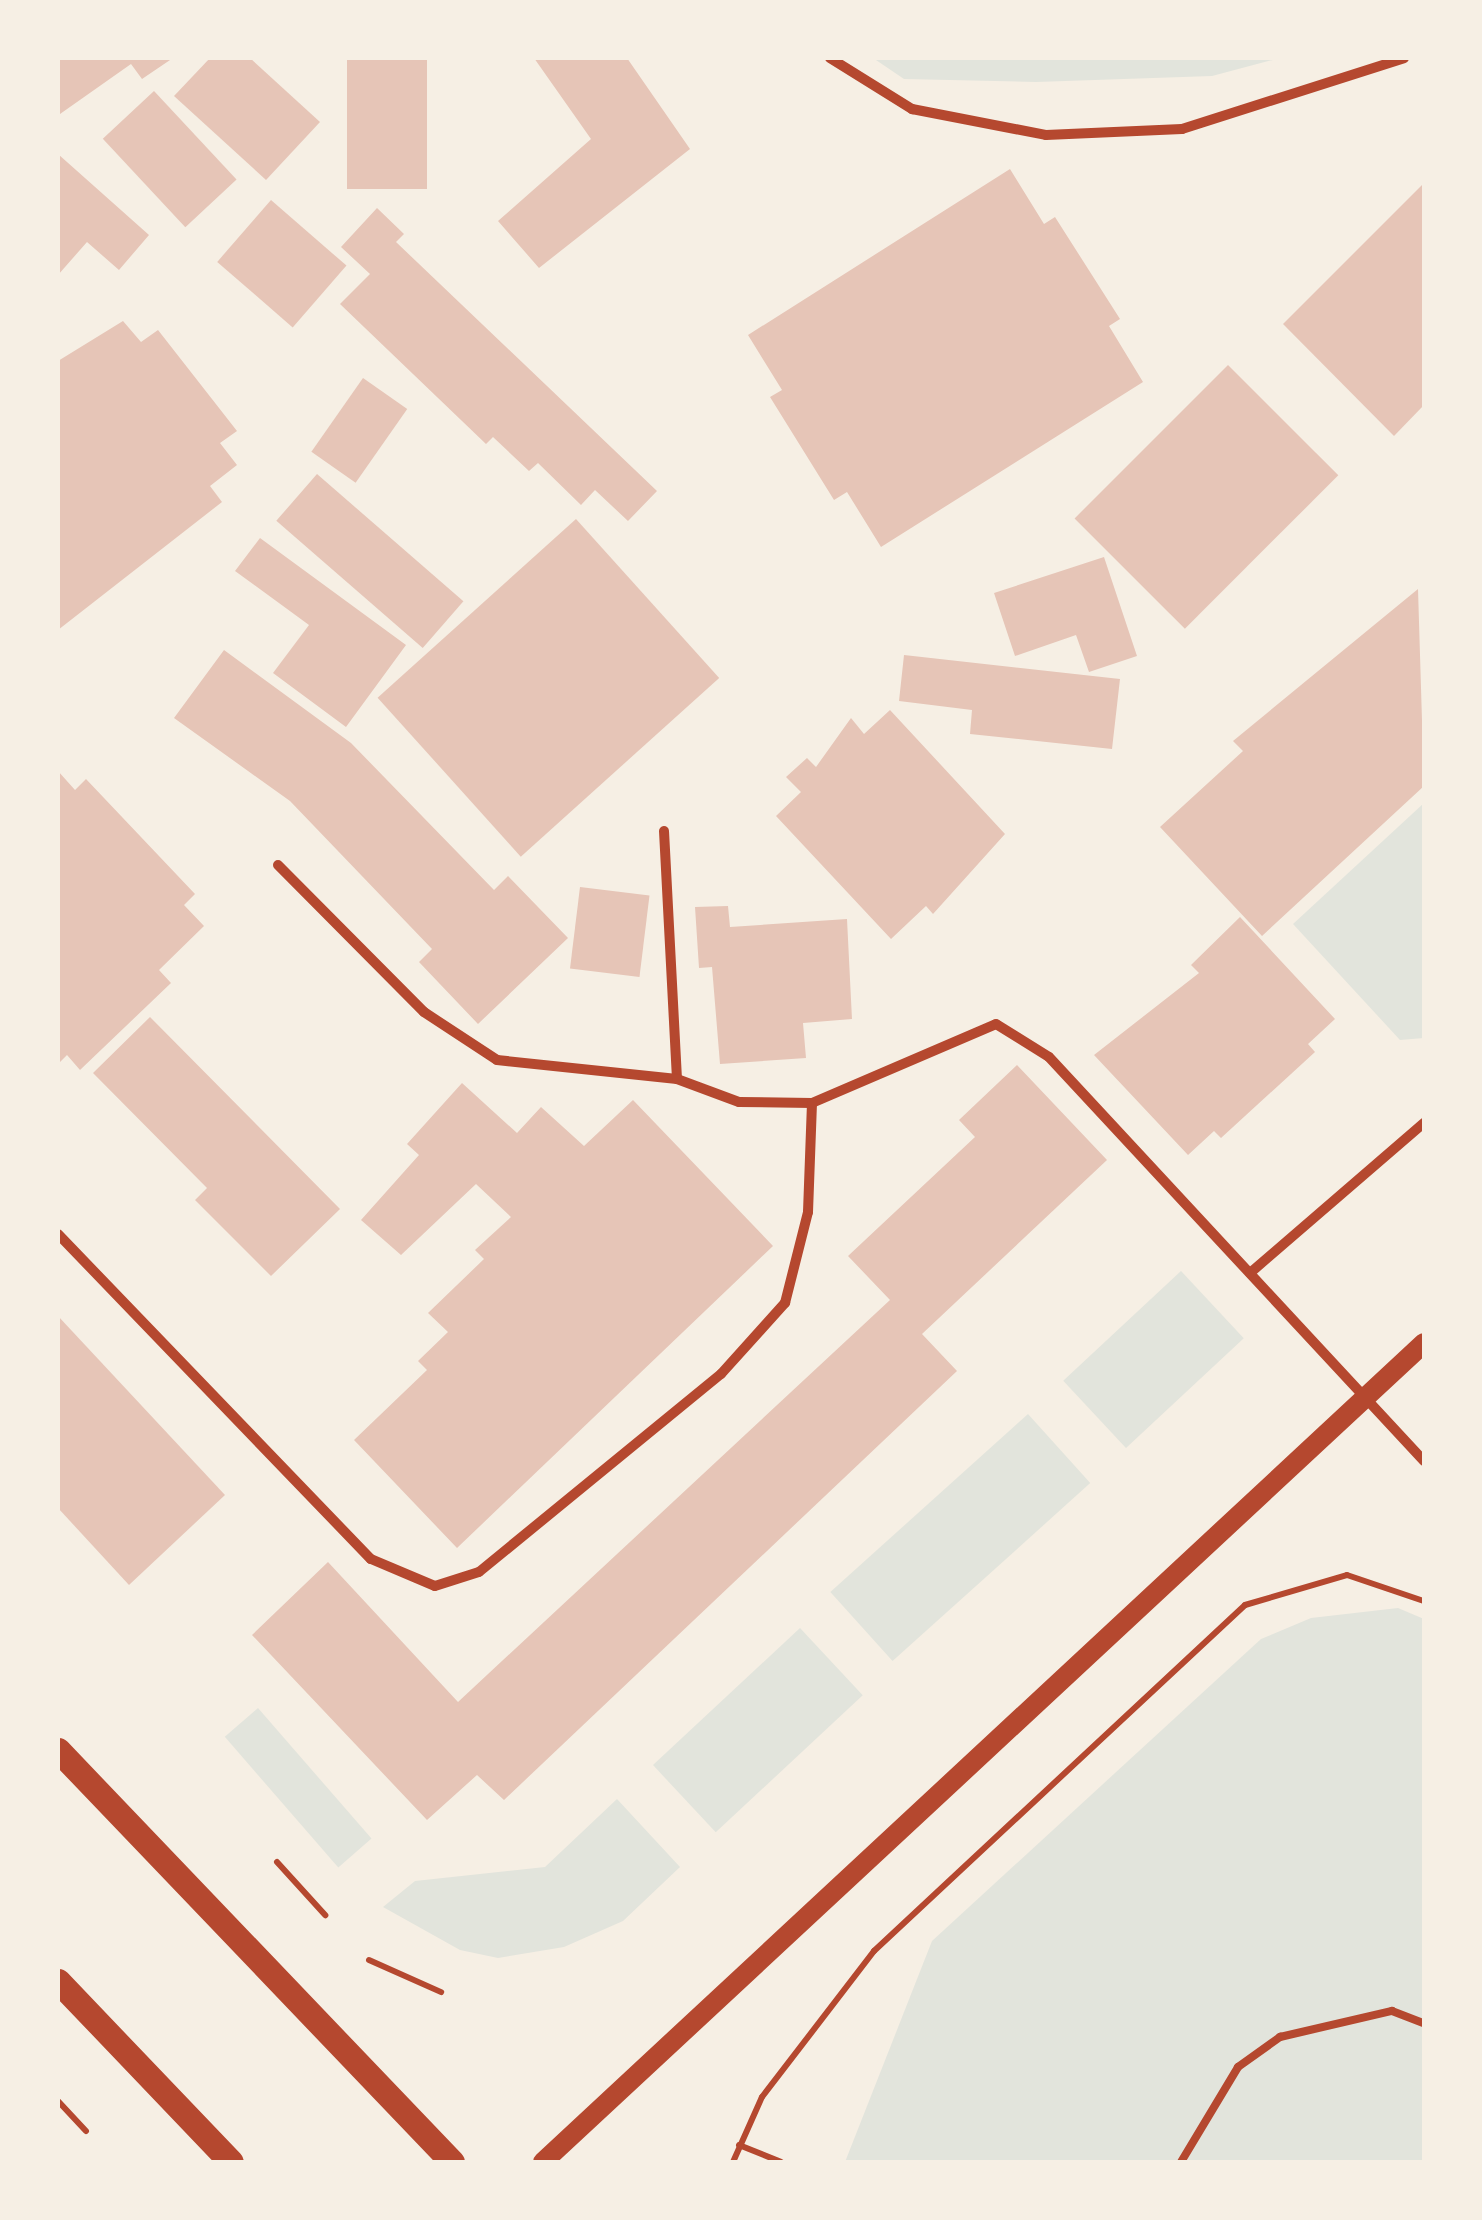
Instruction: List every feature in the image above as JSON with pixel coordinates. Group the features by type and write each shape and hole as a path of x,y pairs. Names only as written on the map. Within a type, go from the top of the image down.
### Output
{"main road":[{"path":"543,2162 1424,1344"},
{"path":"58,1750 452,2162"},
{"path":"58,1981 232,2162"}],"street":[{"path":"830,58 912,109 1046,135 1182,129 1404,58"},
{"path":"664,831 677,1079"},
{"path":"278,865 461,1043 497,1060 677,1079 739,1102 812,1103 996,1024 1050,1057 1424,1461"},
{"path":"58,1234 371,1559 435,1586 479,1572 721,1374 786,1303 808,1212 812,1103"},
{"path":"1250,1273 1424,1124"}],"lane":[{"path":"1180,2162 1238,2067 1280,2037 1392,2011 1424,2023"}],"path":[{"path":"734,2162 762,2098 874,1951 1245,1606 1347,1575 1424,1601"},
{"path":"277,1862 325,1914"},
{"path":"369,1960 441,1992"},
{"path":"58,2101 86,2132"},
{"path":"740,2145 781,2162"}],"shaded area":[{"path":"873,58 1280,58 1212,76 1036,82 904,79"},
{"path":"1424,803 1424,1038 1400,1040 1293,924"},
{"path":"1181,1271 1244,1338 1126,1448 1063,1381"},
{"path":"1028,1414 1090,1483 893,1661 830,1592"},
{"path":"1398,1608 1424,1619 1424,2162 845,2162 932,1941 1261,1639 1311,1618"},
{"path":"800,1628 863,1695 716,1832 653,1765"},
{"path":"258,1708 371,1839 338,1867 225,1737"},
{"path":"617,1799 680,1867 623,1921 564,1947 498,1958 460,1950 383,1907 415,1881 545,1867"}],"building":[{"path":"58,58 173,58 142,79 131,64 60,114"},
{"path":"210,58 250,58 320,122 266,180 174,96"},
{"path":"347,58 427,58 427,189 347,189"},
{"path":"534,58 627,58 690,149 539,268 498,221 591,139"},
{"path":"154,91 237,179 185,227 103,139"},
{"path":"58,154 149,235 119,270 87,242 58,275"},
{"path":"1010,169 1044,224 1055,217 1120,319 1109,326 1143,382 881,547 847,492 834,500 770,397 782,390 748,335"},
{"path":"1424,183 1424,405 1394,436 1283,324"},
{"path":"271,200 346,266 293,327 217,262"},
{"path":"377,208 404,234 396,242 657,491 628,521 595,490 581,505 538,463 529,471 493,437 486,444 340,304 370,274 341,247"},
{"path":"123,321 141,342 158,330 237,431 220,443 237,465 210,486 222,502 58,630 58,361"},
{"path":"1228,365 1338,475 1185,629 1075,518"},
{"path":"363,378 407,409 356,483 311,452"},
{"path":"317,474 463,601 423,648 276,521"},
{"path":"576,519 719,678 521,857 378,698"},
{"path":"260,538 406,645 346,727 273,673 309,625 235,571"},
{"path":"1104,557 1137,656 1089,672 1076,635 1015,656 994,593"},
{"path":"1418,589 1424,786 1262,936 1160,827 1243,751 1233,741"},
{"path":"224,650 351,743 494,890 508,876 568,938 478,1024 419,962 432,949 290,801 174,718"},
{"path":"904,655 1120,679 1112,749 970,734 972,710 899,701"},
{"path":"890,710 1005,834 933,914 926,906 891,939 776,816 801,792 786,777 807,758 816,767 851,718 864,734"},
{"path":"58,771 75,790 86,779 195,894 184,905 204,926 159,970 171,983 80,1070 67,1055 58,1064"},
{"path":"580,887 649,896 639,977 570,968"},
{"path":"728,906 730,927 847,919 852,1019 803,1023 806,1058 720,1064 712,967 699,968 695,907"},
{"path":"1240,917 1335,1019 1308,1044 1315,1052 1221,1138 1214,1131 1188,1155 1094,1055 1199,973 1191,965"},
{"path":"150,1017 340,1209 271,1276 195,1200 207,1188 93,1073"},
{"path":"1017,1065 1107,1160 922,1334 957,1371 504,1800 477,1775 427,1820 252,1635 328,1562 458,1702 890,1300 848,1256 975,1137 959,1120"},
{"path":"462,1083 517,1133 541,1107 584,1146 633,1100 773,1246 457,1548 354,1440 427,1370 418,1361 448,1332 428,1313 484,1259 475,1250 511,1217 476,1184 401,1255 361,1220 419,1155 407,1144"},
{"path":"58,1316 225,1495 129,1585 58,1508"}]}
